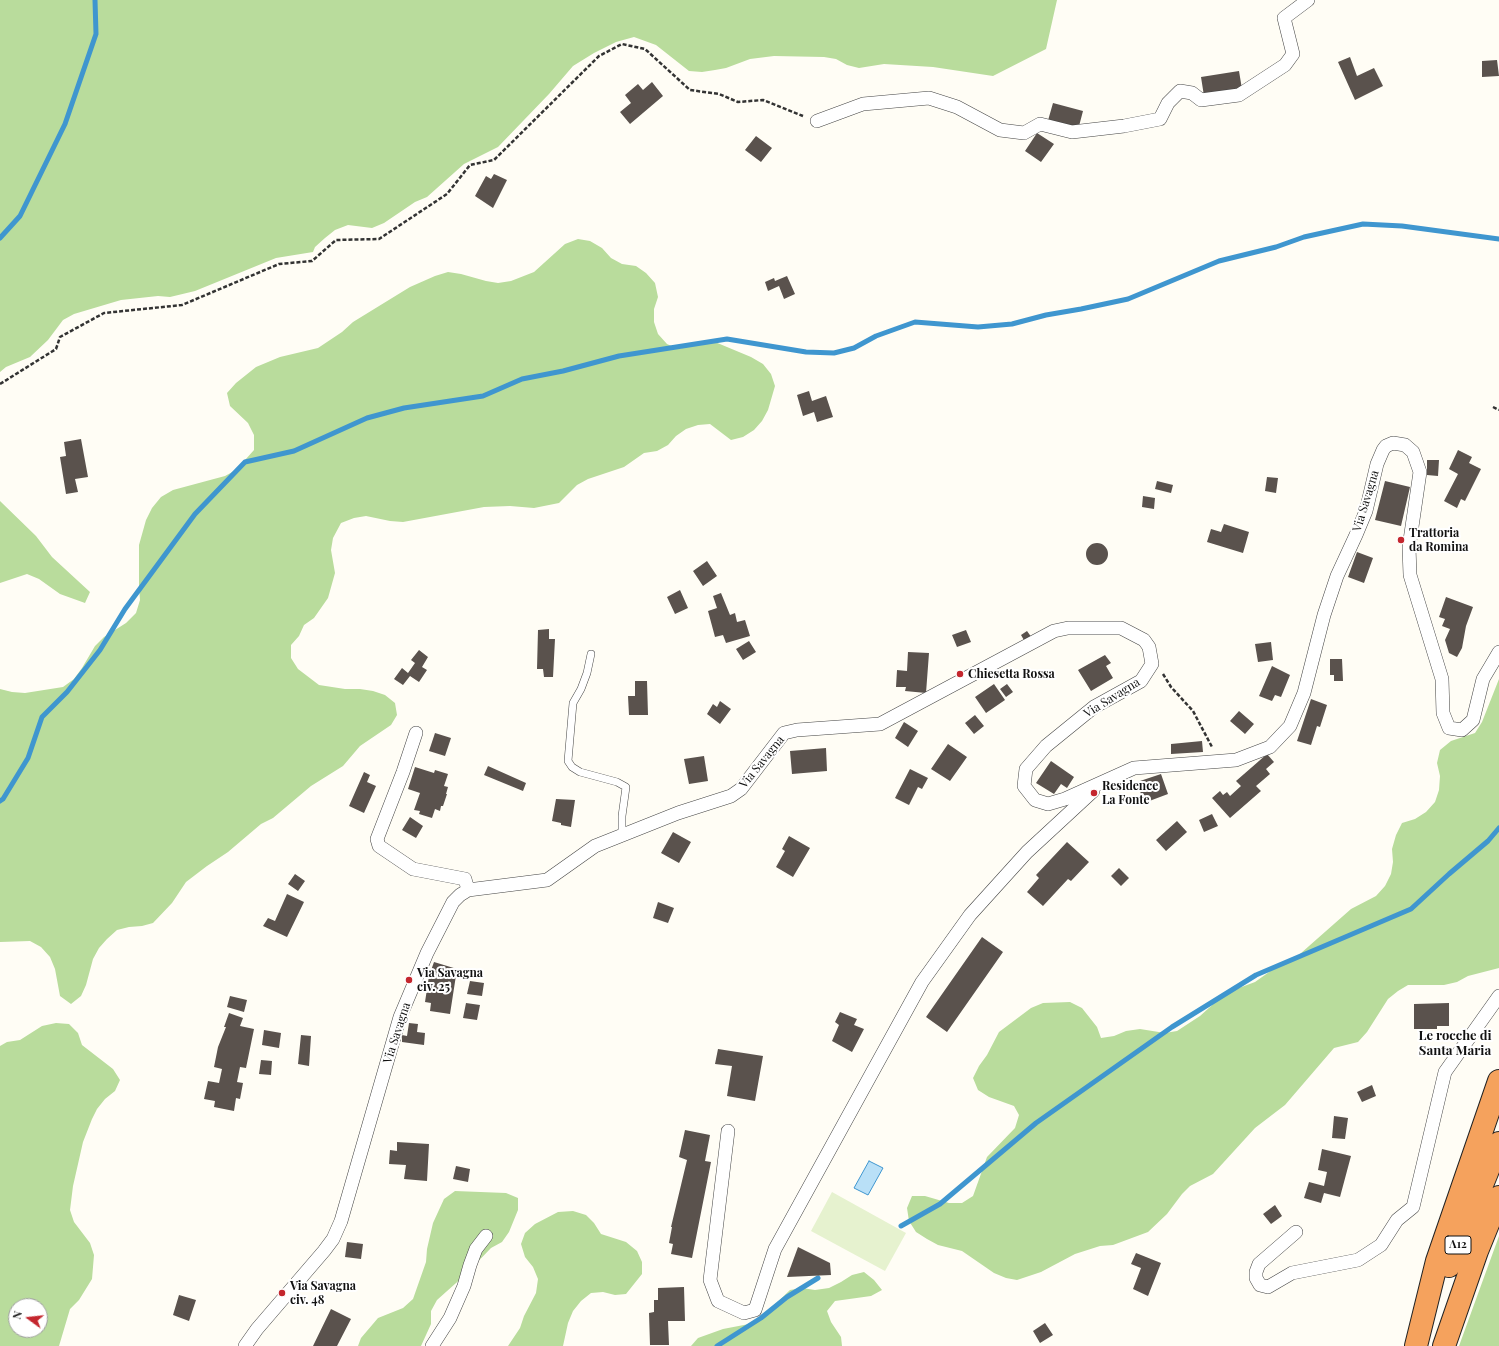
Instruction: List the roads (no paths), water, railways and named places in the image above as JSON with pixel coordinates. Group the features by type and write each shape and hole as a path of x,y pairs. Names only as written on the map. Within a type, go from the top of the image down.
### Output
{"highway":[{"path":"1417,1346 1436,1261 1499,1081"},
{"name":"A12","path":"1417,1346 1499,1143"},
{"name":"A12","path":"1444,1346 1477,1251 1499,1197"}],"street":[{"path":"817,121 863,104 929,98 957,107 1000,130 1024,133 1040,124 1072,132 1124,126 1160,119 1168,103 1180,91 1192,93 1201,100 1239,95 1285,65 1293,54 1284,18 1308,0"},
{"name":"Via Savagna","path":"245,1346 257,1329 324,1251 336,1233 341,1221 400,1017 427,953 453,902 468,890 547,880 595,846 678,814 731,796 741,789 784,733 796,730 880,724 1054,631 1068,628 1121,628 1144,640 1149,647 1152,664 1141,681 1094,707 1046,746 1026,769 1024,786 1036,800 1048,804 1065,799 1134,768 1236,760 1270,748 1290,726 1304,693 1324,615 1335,582 1366,511 1377,464 1382,450 1393,442 1405,445 1413,452 1420,472 1409,547 1410,575 1442,679 1443,713 1450,728 1462,730 1473,720 1484,679 1499,652"},
{"path":"416,732 403,772 377,839 379,846 413,868 465,879 468,890"},
{"path":"728,1131 710,1280 718,1301 744,1313 756,1310 775,1249 922,982 970,915 1028,852 1101,784"},
{"path":"1296,1232 1259,1264 1256,1272 1256,1278 1260,1285 1268,1286 1292,1273 1358,1260 1381,1245 1397,1220 1413,1207 1445,1072 1499,996"},
{"path":"432,1346 452,1312 464,1286 476,1249 486,1236"},
{"path":"254,1346 257,1329"}],"lane":[{"path":"591,654 587,673 581,689 572,703 568,761 572,767 580,772 617,782 626,787 622,816 622,836"}],"water":[{"path":"869,1161 883,1168 868,1195 854,1188"}],"waterway":[{"path":"0,238 20,216 65,124 96,34 95,0"},
{"path":"0,801 3,799 28,758 42,717 67,692 100,650 125,609 195,514 245,462 294,451 367,418 404,408 483,396 522,379 563,371 619,356 727,339 806,352 834,353 854,348 876,336 915,322 978,327 1012,324 1046,315 1128,299 1219,261 1276,247 1304,237 1363,224 1402,226 1499,239"},
{"path":"901,1226 940,1204 1036,1123 1172,1027 1256,975 1411,909 1488,841 1499,828"},
{"path":"717,1346 761,1318 787,1297 818,1278"}],"place":[{"name":"Trattoria da Romina","path":"1401,540"},
{"name":"Chiesetta Rossa","path":"960,674"},
{"name":"Residence La Fonte","path":"1094,793"},
{"name":"Via Savagna civ. 25","path":"409,980"},
{"name":"Via Savagna civ. 48","path":"282,1293"}],"district":[{"name":"Le rocche di Santa Maria","path":"1455,1044"}]}
